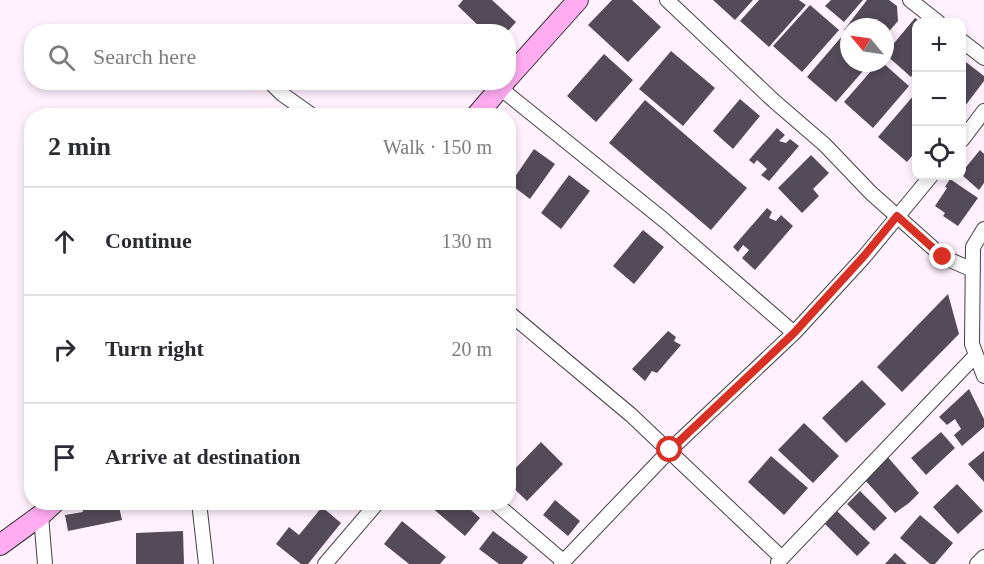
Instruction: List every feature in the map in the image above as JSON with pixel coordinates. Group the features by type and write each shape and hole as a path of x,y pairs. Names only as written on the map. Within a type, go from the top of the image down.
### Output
{"street":[{"path":"516,70 578,0"},
{"path":"667,0 774,101 825,145 871,193 943,257 972,270"},
{"path":"910,0 933,18"},
{"path":"966,44 984,58"},
{"path":"278,90 302,108"},
{"path":"483,108 498,90"},
{"path":"512,90 794,333"},
{"path":"966,135 984,111"},
{"path":"503,510 562,562 670,450 794,333 864,256 928,180"},
{"path":"984,229 973,247 972,270 972,344 984,376"},
{"path":"516,319 670,450 779,561 976,355"},
{"path":"0,545 47,510"},
{"path":"45,564 48,510"},
{"path":"200,510 206,564"},
{"path":"325,564 371,510"},
{"path":"977,564 984,557"}],"building":[{"path":"463,0 492,0 516,22 514,24 477,24 458,6"},
{"path":"612,0 632,0 661,27 628,62 588,25"},
{"path":"713,0 753,0 735,20"},
{"path":"759,0 799,0 806,5 769,47 740,21"},
{"path":"831,0 863,0 847,18 840,19 825,6"},
{"path":"867,0 889,0 897,6 898,21 894,26 894,18 853,18"},
{"path":"810,5 839,30 802,72 773,46"},
{"path":"912,22 911,77 894,62 894,43"},
{"path":"840,38 840,72 862,72 836,102 807,77"},
{"path":"671,51 715,88 683,126 639,89"},
{"path":"604,54 633,80 596,122 567,96"},
{"path":"966,62 984,76 984,81 966,105"},
{"path":"870,72 893,72 909,86 873,128 844,102"},
{"path":"912,97 912,156 907,162 878,137"},
{"path":"740,99 760,116 733,149 713,131"},
{"path":"645,100 747,188 711,230 609,143"},
{"path":"777,128 785,135 779,141 786,143 790,139 799,146 769,181 761,175 767,169 757,160 754,164 749,160"},
{"path":"534,149 555,164 530,199 516,188 516,175"},
{"path":"980,150 984,154 984,183 979,190 966,179 966,167"},
{"path":"811,155 829,173 813,189 819,196 802,213 778,188"},
{"path":"569,175 590,191 561,229 541,213"},
{"path":"951,180 978,198 958,226 943,216 945,213 935,206 947,188 945,187"},
{"path":"767,208 772,212 769,218 776,221 781,215 793,226 755,270 742,258 749,250 743,245 738,252 733,247"},
{"path":"643,230 664,247 634,284 613,266"},
{"path":"948,294 959,334 902,392 877,367"},
{"path":"668,331 676,337 674,341 681,345 657,373 652,371 645,381 632,369"},
{"path":"862,380 886,404 846,443 822,418"},
{"path":"969,389 984,419 984,427 962,446 954,435 961,429 955,419 947,425 939,417"},
{"path":"804,423 839,456 813,483 778,450"},
{"path":"941,432 955,448 926,475 911,458"},
{"path":"541,442 563,464 527,501 516,491 516,468"},
{"path":"984,451 984,482 968,464"},
{"path":"886,455 919,493 895,513 864,479"},
{"path":"771,456 808,488 784,515 748,482"},
{"path":"957,484 983,511 958,534 933,507"},
{"path":"860,491 887,518 874,531 847,504"},
{"path":"555,500 580,521 568,536 543,515"},
{"path":"83,510 120,510 122,520 68,531 65,515 83,512"},
{"path":"320,510 326,510 341,523 308,564 301,564 276,544 289,527 299,535"},
{"path":"435,510 471,510 480,518 465,536"},
{"path":"837,511 870,543 857,556 825,524"},
{"path":"920,515 953,543 935,564 930,564 900,538"},
{"path":"402,521 446,557 440,564 409,564 384,544"},
{"path":"183,531 184,564 136,564 136,533"},
{"path":"493,531 528,557 522,564 499,564 479,549"},
{"path":"895,553 907,564 885,564"}],"route":[{"path":"670,450 794,333 897,216 943,257"}]}
